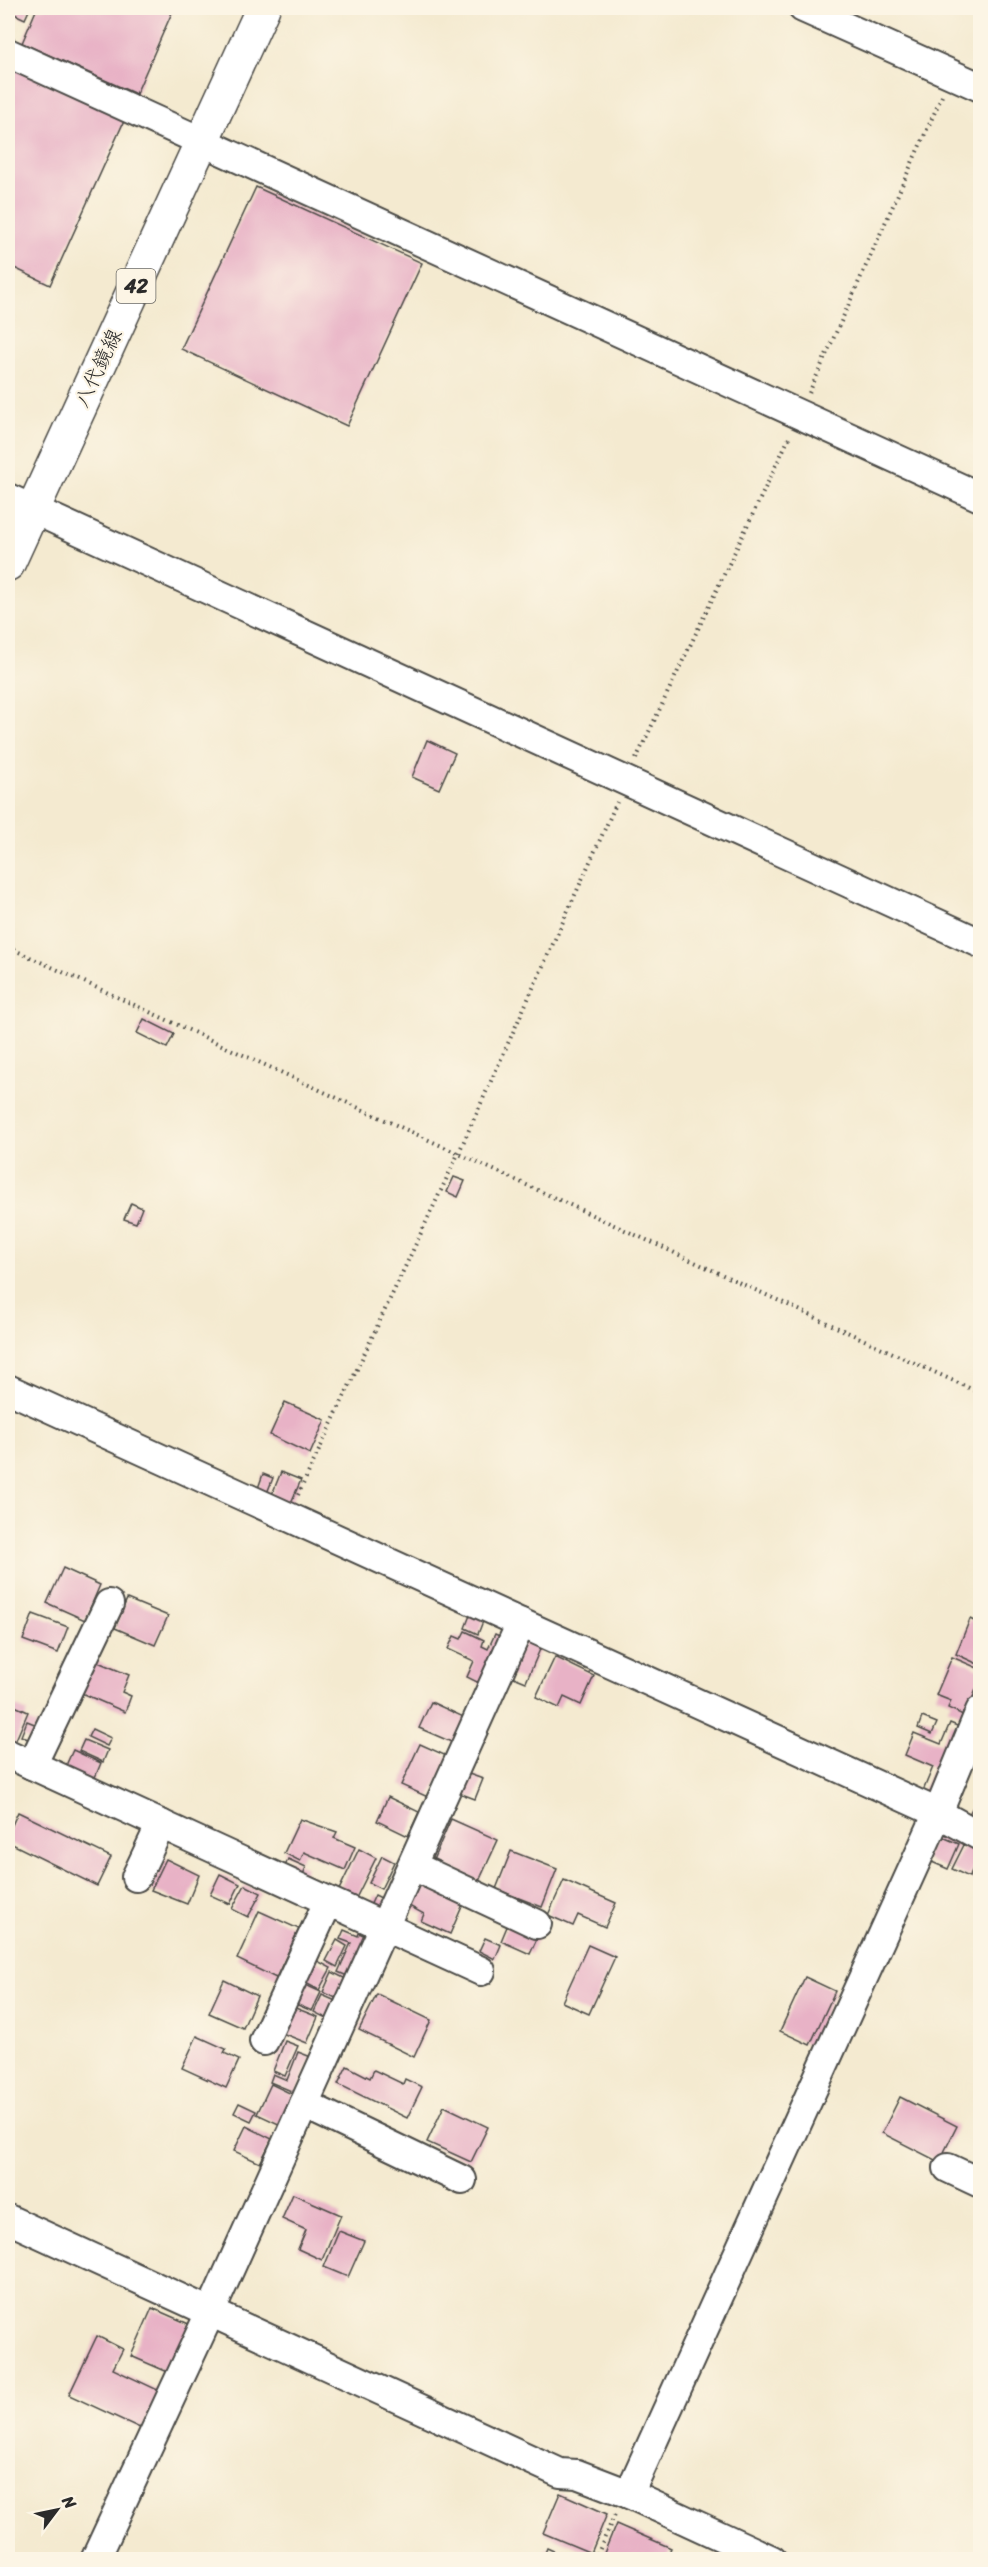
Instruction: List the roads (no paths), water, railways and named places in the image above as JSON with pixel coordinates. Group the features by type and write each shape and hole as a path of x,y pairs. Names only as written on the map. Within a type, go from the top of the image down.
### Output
{"main road":[{"name":"八代鏡線","path":"8,564 20,504 202,142 263,8"}],"street":[{"path":"810,9 981,87"},
{"path":"8,53 981,497"},
{"path":"20,504 981,943"},
{"path":"8,1389 938,1813 981,1836"},
{"path":"109,1604 20,1759 482,1971"},
{"path":"95,2559 210,2313 521,1623"},
{"path":"629,2494 938,1813 981,1711"},
{"path":"136,1877 161,1824"},
{"path":"413,1866 537,1924"},
{"path":"264,2041 328,1902"},
{"path":"304,2104 462,2180"},
{"path":"948,2168 981,2183"},
{"path":"8,2219 560,2473 578,2474 629,2494 772,2559"}]}
